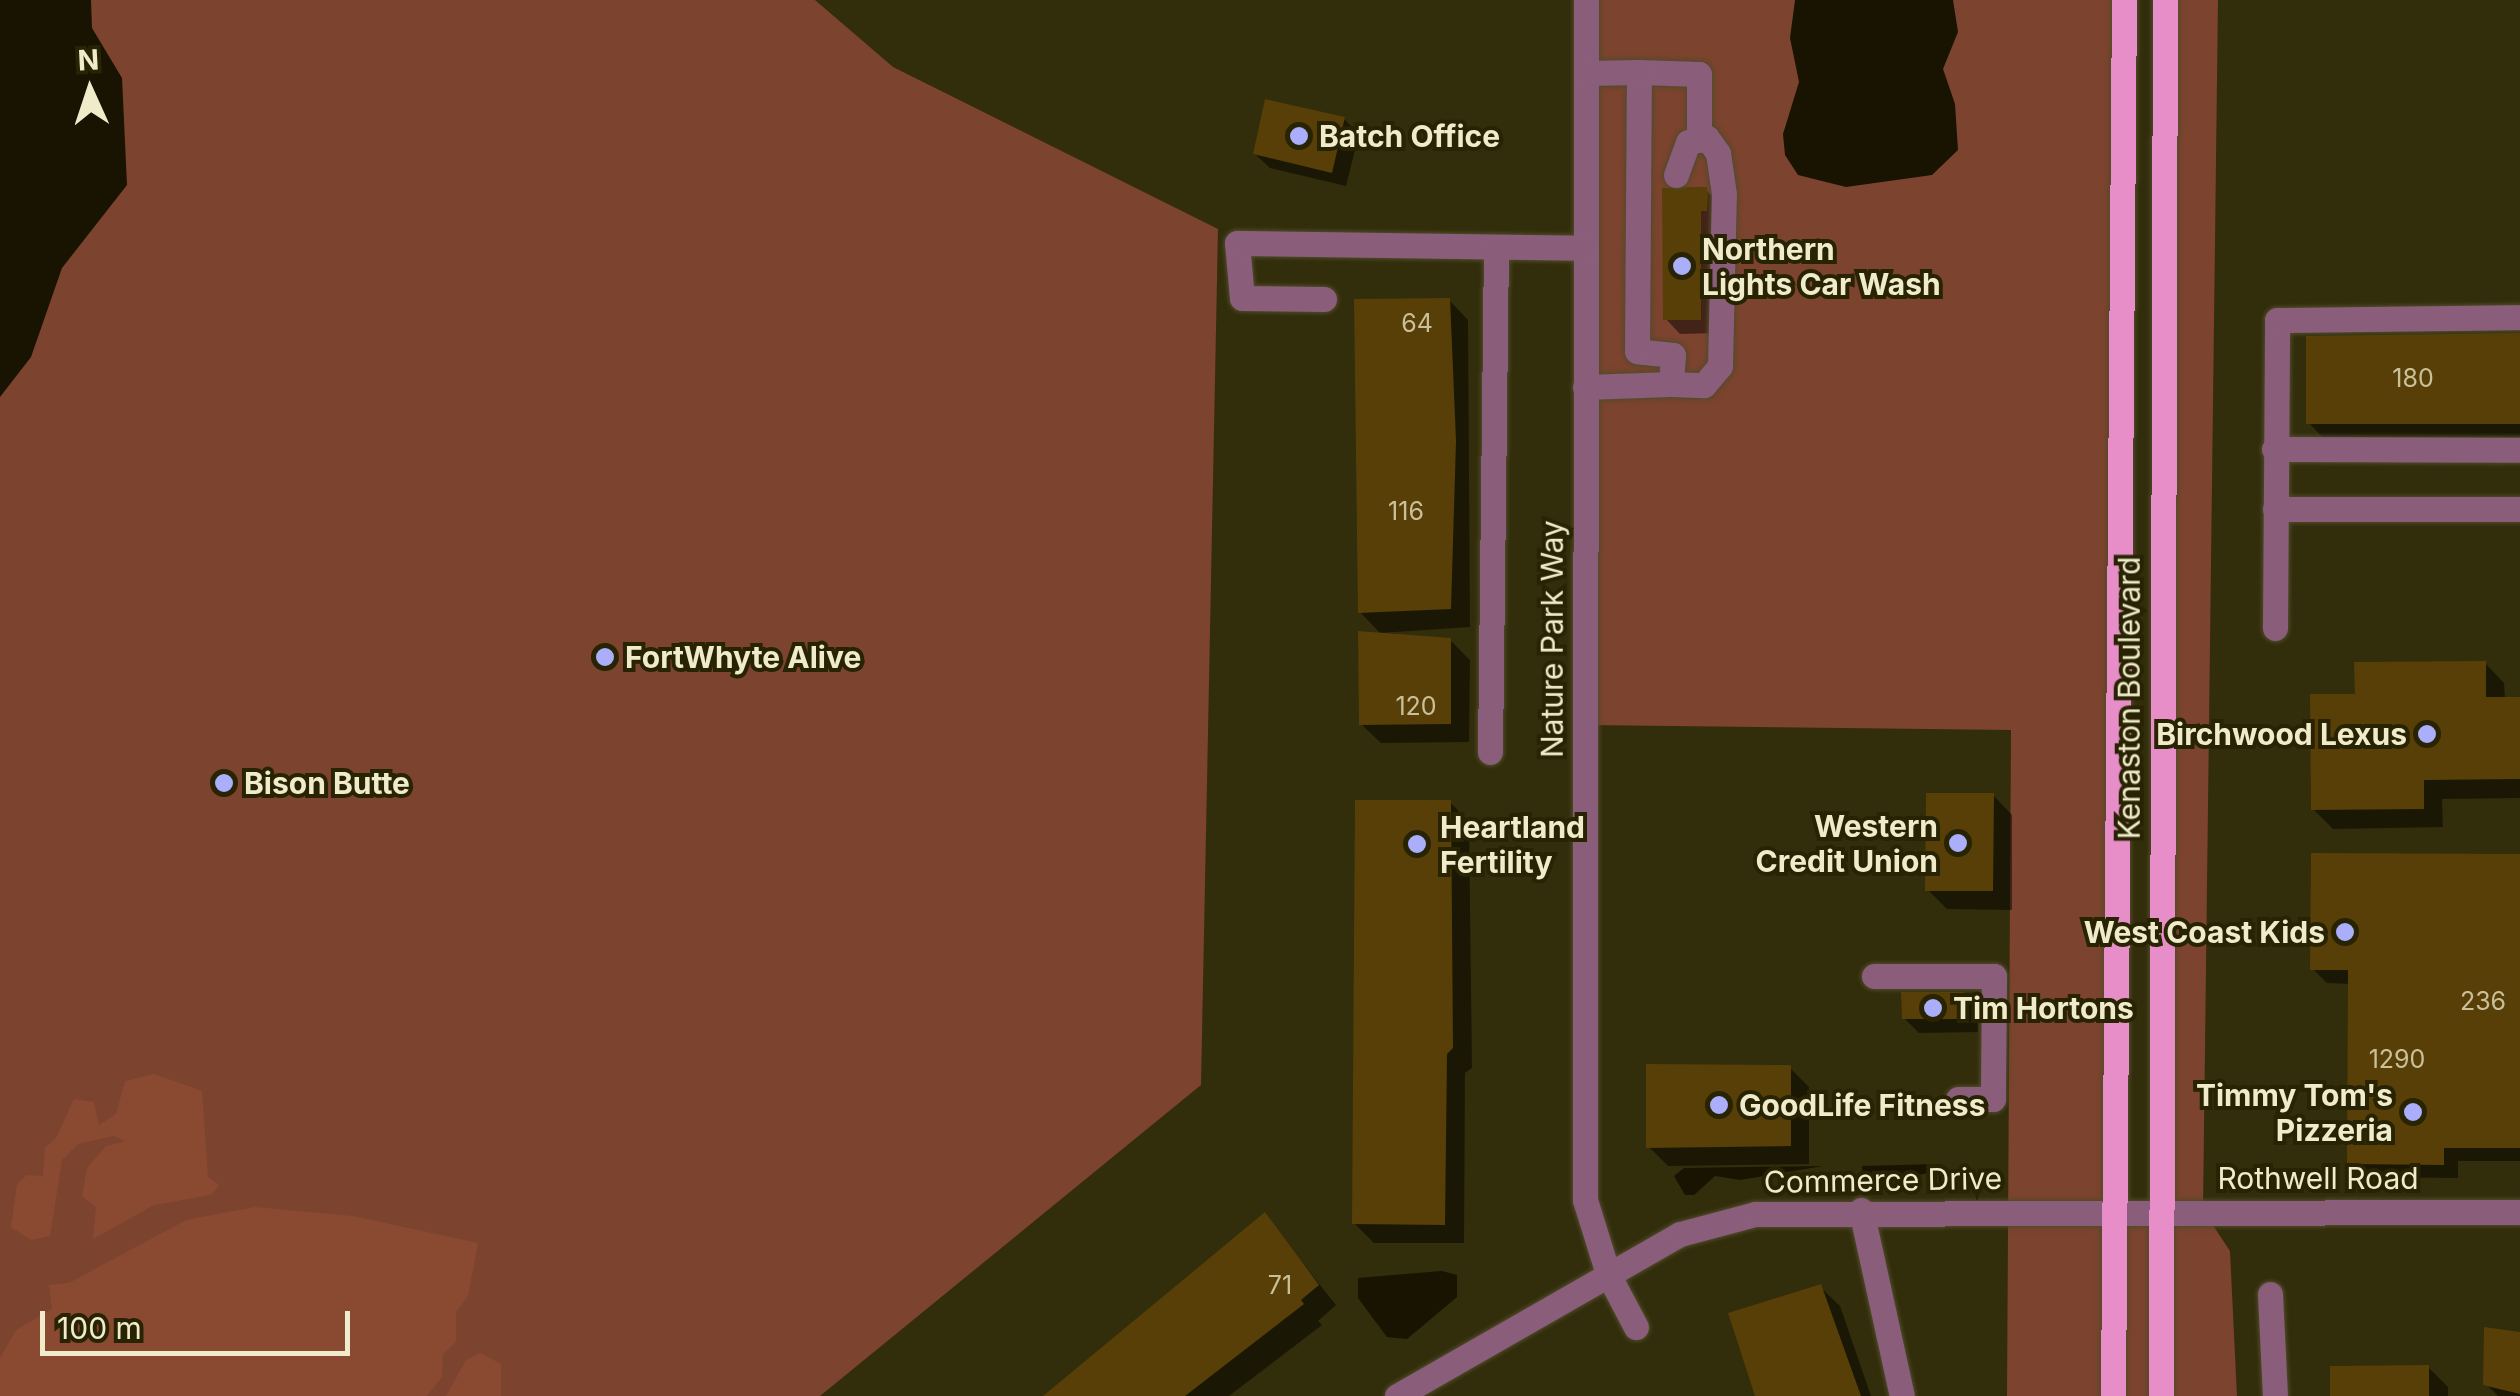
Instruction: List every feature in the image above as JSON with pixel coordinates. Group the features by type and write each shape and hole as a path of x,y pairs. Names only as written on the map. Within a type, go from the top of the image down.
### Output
{"main road":[{"name":"Kenaston Boulevard","path":"2113,1396 2124,0"},
{"name":"Kenaston Boulevard","path":"2161,1396 2157,1210 2165,0"}],"street":[{"name":"Nature Park Way","path":"1586,0 1584,1180 1608,1274 1636,1328"},
{"path":"1639,72 1637,351 1672,355 1672,384"},
{"path":"1586,73 1699,74 1698,140"},
{"path":"1585,387 1704,385 1720,366 1724,194 1718,153 1707,138 1688,142 1676,176"},
{"path":"1324,299 1242,298 1237,243 1586,248"},
{"path":"1490,752 1496,247"},
{"path":"2275,628 2273,328 2284,316 2520,317"},
{"path":"2274,449 2520,450"},
{"path":"2274,508 2520,509"},
{"path":"1874,976 1994,976 1994,1099 1958,1099"},
{"path":"1860,1210 1902,1396"},
{"name":"Rothwell Road","path":"2116,1210 2520,1212"},
{"name":"Commerce Drive","path":"1397,1396 1427,1386 1680,1234 1755,1214 2116,1210"},
{"path":"2270,1294 2275,1396"}],"shaded area":[{"name":"FortWhyte Alive","path":"0,0 815,0 893,67 1218,229 1201,1085 820,1396 0,1396"},
{"path":"0,0 91,0 92,28 122,78 127,185 62,268 31,357 0,397"},
{"path":"1586,0 2124,0 2117,1209 2157,1209 2174,0 2218,0 2203,1210 2230,1251 2237,1396 2007,1396 2011,730 1584,725"},
{"path":"1795,0 1953,0 1958,32 1943,69 1955,104 1958,150 1932,175 1846,187 1798,175 1785,155 1783,134 1799,82 1790,38"},
{"path":"154,1074 202,1091 208,1177 219,1185 211,1195 154,1205 93,1239 96,1207 82,1196 87,1168 106,1146 125,1141 113,1136 78,1144 62,1160 50,1236 31,1240 11,1227 17,1184 27,1175 43,1176 45,1148 56,1138 74,1099 94,1102 99,1125 116,1114 125,1081"},
{"path":"1940,1164 1947,1187 1940,1189 1939,1175 1931,1172 1898,1180 1863,1174 1862,1166"},
{"path":"1823,1166 1740,1180 1715,1176 1694,1195 1685,1195 1674,1176 1684,1168"},
{"path":"255,1207 353,1216 478,1243 468,1296 456,1312 456,1342 443,1354 442,1377 427,1396 0,1396 0,1358 16,1330 52,1309 49,1285 69,1283 186,1220"},
{"path":"1442,1271 1457,1275 1457,1297 1407,1339 1387,1337 1358,1298 1358,1278"},
{"path":"481,1353 501,1364 501,1396 446,1396 466,1360"}],"building":[{"name":"Batch Office","path":"1265,99 1345,117 1332,173 1253,154"},
{"name":"Northern Lights Car Wash","path":"1707,187 1707,211 1701,211 1701,320 1663,320 1662,188"},
{"path":"1450,298 1456,441 1451,609 1358,613 1354,299"},
{"path":"2520,333 2520,424 2306,424 2306,336"},
{"path":"1358,631 1451,638 1451,724 1359,725"},
{"path":"2486,661 2486,697 2520,697 2520,779 2424,780 2424,809 2311,810 2310,694 2355,694 2354,662"},
{"path":"1926,793 1994,793 1993,891 1925,891"},
{"path":"1355,800 1451,800 1453,1048 1447,1054 1445,1225 1352,1224"},
{"path":"2311,853 2520,854 2520,1148 2444,1148 2444,1165 2347,1164 2348,970 2310,970"},
{"name":"Tim Hortons","path":"1901,992 1964,992 1965,1019 1902,1019"},
{"name":"GoodLife Fitness","path":"1646,1064 1791,1065 1791,1146 1646,1148"},
{"path":"1265,1212 1319,1285 1301,1300 1304,1304 1185,1396 1043,1396"},
{"path":"1821,1284 1861,1396 1755,1396 1728,1313"},
{"path":"2484,1327 2520,1332 2520,1394 2483,1385"},
{"path":"2429,1365 2429,1396 2330,1396 2330,1366"}],"place":[{"name":"Batch Office","path":"1299,136"},
{"name":"Northern Lights Car Wash","path":"1682,266"},
{"name":"FortWhyte Alive","path":"605,657"},
{"name":"Birchwood Lexus","path":"2427,734"},
{"name":"Bison Butte","path":"224,783"},
{"name":"Western Credit Union","path":"1958,843"},
{"name":"Heartland Fertility","path":"1417,844"},
{"name":"West Coast Kids","path":"2345,932"},
{"name":"Tim Hortons","path":"1933,1008"},
{"name":"GoodLife Fitness","path":"1719,1105"},
{"name":"Timmy Tom's Pizzeria","path":"2413,1112"}]}
